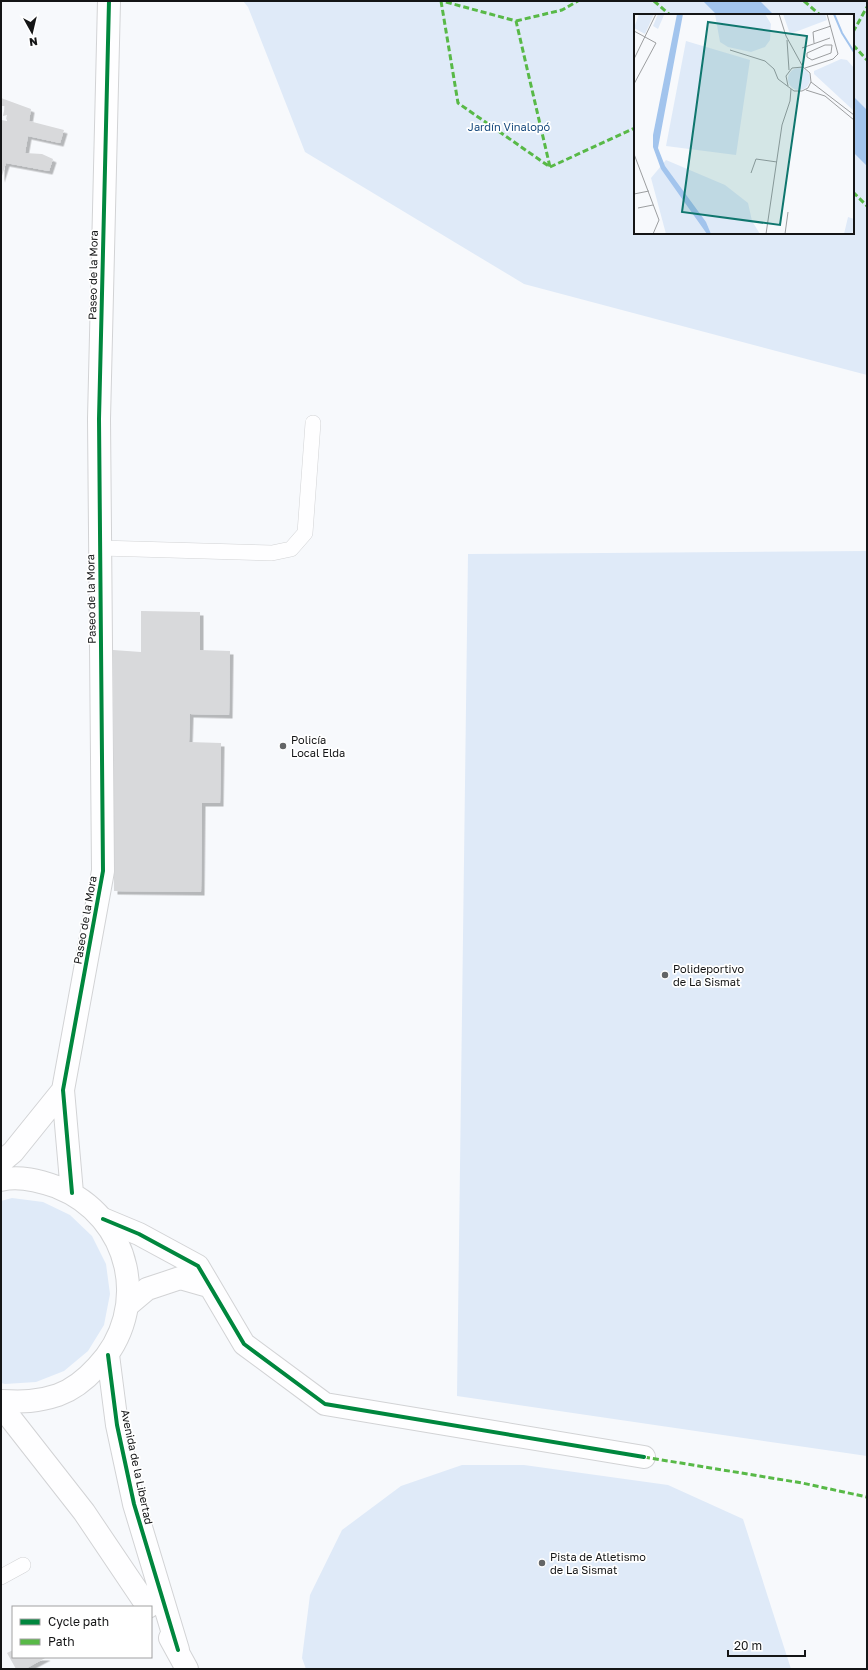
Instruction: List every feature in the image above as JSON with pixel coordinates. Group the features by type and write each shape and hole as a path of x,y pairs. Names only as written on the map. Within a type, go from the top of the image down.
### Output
{"street":[{"name":"Paseo de la Mora","path":"72,1193 63,1090 103,871 99,419 109,1"},
{"name":"Paseo de la Mora","path":"1,1162 13,1152 63,1090"},
{"path":"1,1180 7,1178 40,1180 72,1193 89,1204 103,1219 119,1245 128,1275 128,1305 121,1331 108,1355 86,1378 59,1394 28,1402 1,1401"},
{"path":"103,1219 138,1234 198,1266 208,1286 244,1344 325,1404 644,1457"},
{"path":"128,1305 147,1289 180,1278 208,1286"},
{"name":"Avenida de la Libertad","path":"108,1355 117,1425 134,1504 183,1660"},
{"path":"1,1406 84,1512 147,1606"},
{"name":"Avenida de la Libertad","path":"152,1613 183,1660"}],"lane":[{"path":"100,548 272,553 291,549 305,533 313,423"},
{"path":"1,1577 23,1565"}],"green space":[{"name":"Jardín Vinalopó","path":"243,1 867,1 867,375 524,284 305,152 248,7"},
{"name":"Polideportivo de La Sismat","path":"867,551 867,1456 457,1396 468,554"},
{"path":"12,1198 43,1202 70,1215 92,1236 106,1264 110,1294 104,1325 88,1351 64,1371 36,1382 5,1384 1,1383 1,1201"},
{"name":"Pista de Atletismo de La Sismat","path":"462,1465 524,1465 668,1485 743,1519 791,1669 306,1669 302,1658 310,1595 342,1530 401,1486"}],"water":[{"path":"703,1 760,1 773,14 716,14"},
{"path":"854,97 867,110 867,166 854,153"}],"building":[{"path":"1,98 31,109 29,121 64,130 60,143 28,136 25,153 42,154 53,159 49,171 6,163 1,179 1,120 7,121 7,115 3,116 5,106 1,106"},
{"path":"141,611 200,612 200,650 230,651 229,715 190,714 189,742 221,743 220,803 202,803 201,892 114,891 113,650 141,652"},
{"path":"12,1650 12,1658 45,1658 25,1669 16,1669 7,1653"}],"marked path":[{"path":"441,1 458,103 550,167 516,21 442,1"},
{"path":"516,21 562,10 578,1"},
{"path":"654,1 669,14"},
{"path":"804,1 819,14"},
{"path":"854,30 867,7"},
{"path":"854,46 867,60"},
{"path":"550,167 634,128"},
{"path":"854,193 867,206"},
{"path":"644,1457 802,1483 867,1497"}],"cycle path":[{"path":"72,1193 63,1090 103,871 99,419 109,1"},
{"path":"103,1219 139,1234 198,1266 244,1344 325,1404 644,1457"},
{"path":"108,1355 117,1425 134,1504 178,1650"}],"place":[{"name":"Policía Local Elda","path":"283,746"},
{"name":"Polideportivo de La Sismat","path":"665,975"},
{"name":"Pista de Atletismo de La Sismat","path":"542,1563"}]}
